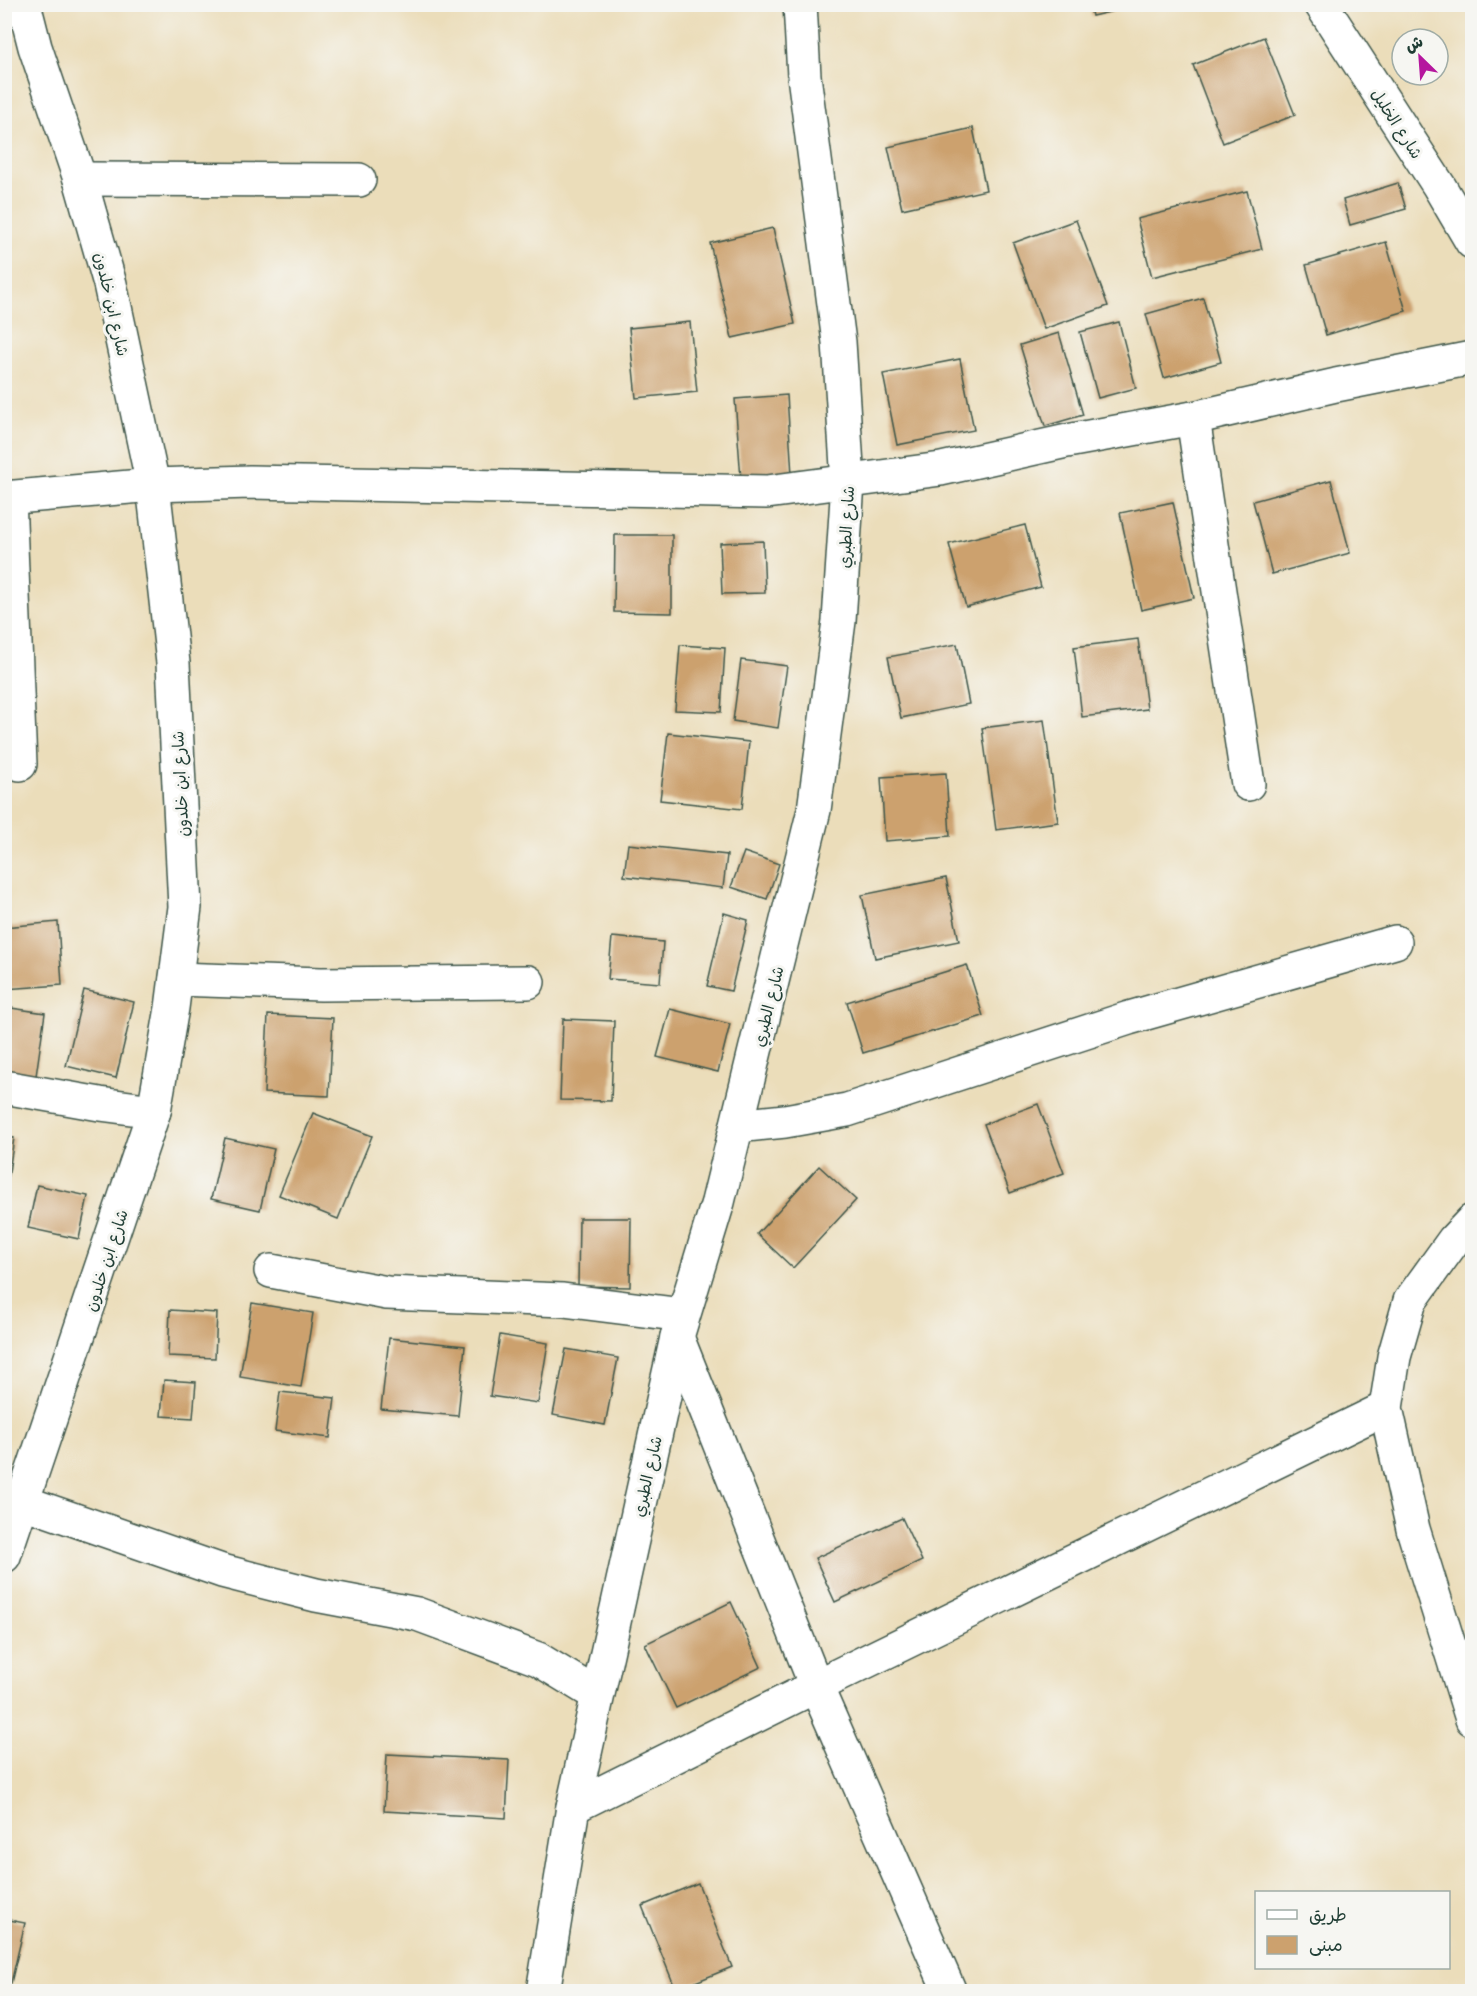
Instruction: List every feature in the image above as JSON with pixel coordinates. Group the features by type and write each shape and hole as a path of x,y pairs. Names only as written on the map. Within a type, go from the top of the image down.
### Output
{"street":[{"name":"شارع ابن خلدون","path":"4,1556 154,1111 176,979 185,907 173,663 153,485 110,284 80,179 20,43 24,4"},
{"name":"شارع الطبري","path":"543,1992 573,1807 680,1326 718,1202 814,810 839,621 848,482 839,342 804,75 800,4"},
{"name":"شارع الخليل","path":"1321,4 1473,242"},
{"path":"80,179 359,180"},
{"path":"20,764 7,498 153,485 250,483 767,492 941,469 1473,358"},
{"path":"1193,418 1248,784"},
{"path":"737,1126 785,1121 847,1110 1129,1018 1395,942"},
{"path":"176,979 321,984 528,982"},
{"path":"4,1087 154,1111"},
{"path":"1473,1221 1454,1240 1410,1301 1394,1357 1386,1408 1413,1529 1473,1719"},
{"path":"272,1271 387,1293 563,1300 680,1326 816,1686 950,1992"},
{"path":"573,1807 1386,1408"},
{"path":"23,1502 222,1571 316,1595 417,1614 538,1659 597,1695"}],"building":[{"path":"1089,4 1140,4 1140,5 1092,16"},
{"path":"1264,37 1295,115 1223,143 1193,65"},
{"path":"973,128 986,190 902,209 888,147"},
{"path":"1398,183 1406,209 1350,225 1343,200"},
{"path":"1247,191 1262,249 1152,277 1137,219"},
{"path":"1076,220 1108,306 1044,329 1013,243"},
{"path":"773,228 795,324 732,338 710,243"},
{"path":"1386,242 1406,311 1326,335 1306,265"},
{"path":"1203,298 1221,362 1164,378 1146,314"},
{"path":"690,322 697,392 636,398 629,328"},
{"path":"1119,322 1136,388 1098,398 1080,332"},
{"path":"1059,333 1083,415 1045,426 1020,345"},
{"path":"960,359 974,430 897,445 883,374"},
{"path":"787,395 792,475 741,479 735,399"},
{"path":"1331,480 1350,553 1272,574 1253,501"},
{"path":"1173,502 1194,598 1141,610 1120,513"},
{"path":"1025,525 1041,587 966,607 949,544"},
{"path":"615,535 672,535 672,613 614,612"},
{"path":"763,541 765,593 722,594 720,543"},
{"path":"1138,639 1147,709 1082,717 1074,647"},
{"path":"957,644 969,704 901,718 888,657"},
{"path":"680,645 725,648 721,712 675,710"},
{"path":"741,660 787,666 778,728 733,721"},
{"path":"1044,720 1058,822 996,830 982,728"},
{"path":"668,733 749,742 742,809 660,800"},
{"path":"946,773 950,836 885,841 881,777"},
{"path":"628,844 727,855 723,888 624,876"},
{"path":"744,852 779,864 767,899 731,887"},
{"path":"946,878 959,941 875,958 862,895"},
{"path":"724,913 748,920 731,991 707,986"},
{"path":"58,922 62,985 4,989 4,927"},
{"path":"612,937 663,942 660,983 608,979"},
{"path":"967,965 983,1016 863,1053 847,1002"},
{"path":"84,990 134,1002 116,1078 66,1066"},
{"path":"4,1007 45,1013 36,1076 4,1071"},
{"path":"670,1009 730,1024 718,1072 657,1057"},
{"path":"268,1015 333,1018 329,1096 264,1093"},
{"path":"563,1019 614,1021 611,1101 560,1100"},
{"path":"1038,1104 1064,1173 1010,1193 984,1124"},
{"path":"313,1113 372,1136 338,1219 279,1195"},
{"path":"4,1137 14,1138 7,1186 4,1185"},
{"path":"225,1138 274,1149 260,1210 211,1199"},
{"path":"819,1166 856,1200 793,1268 757,1234"},
{"path":"37,1185 88,1196 79,1239 28,1228"},
{"path":"579,1218 631,1218 630,1287 578,1286"},
{"path":"252,1303 313,1313 301,1387 240,1377"},
{"path":"170,1310 217,1313 215,1358 168,1356"},
{"path":"500,1335 548,1343 538,1403 490,1396"},
{"path":"389,1338 465,1346 458,1416 381,1409"},
{"path":"566,1349 618,1358 605,1425 553,1415"},
{"path":"164,1380 196,1382 193,1418 161,1416"},
{"path":"280,1392 335,1398 330,1438 275,1431"},
{"path":"902,1518 922,1561 835,1602 815,1558"},
{"path":"731,1602 761,1667 676,1708 645,1644"},
{"path":"387,1754 509,1760 506,1818 384,1811"},
{"path":"698,1883 732,1967 676,1990 642,1906"},
{"path":"4,1919 25,1923 11,1983 4,1981"}]}
